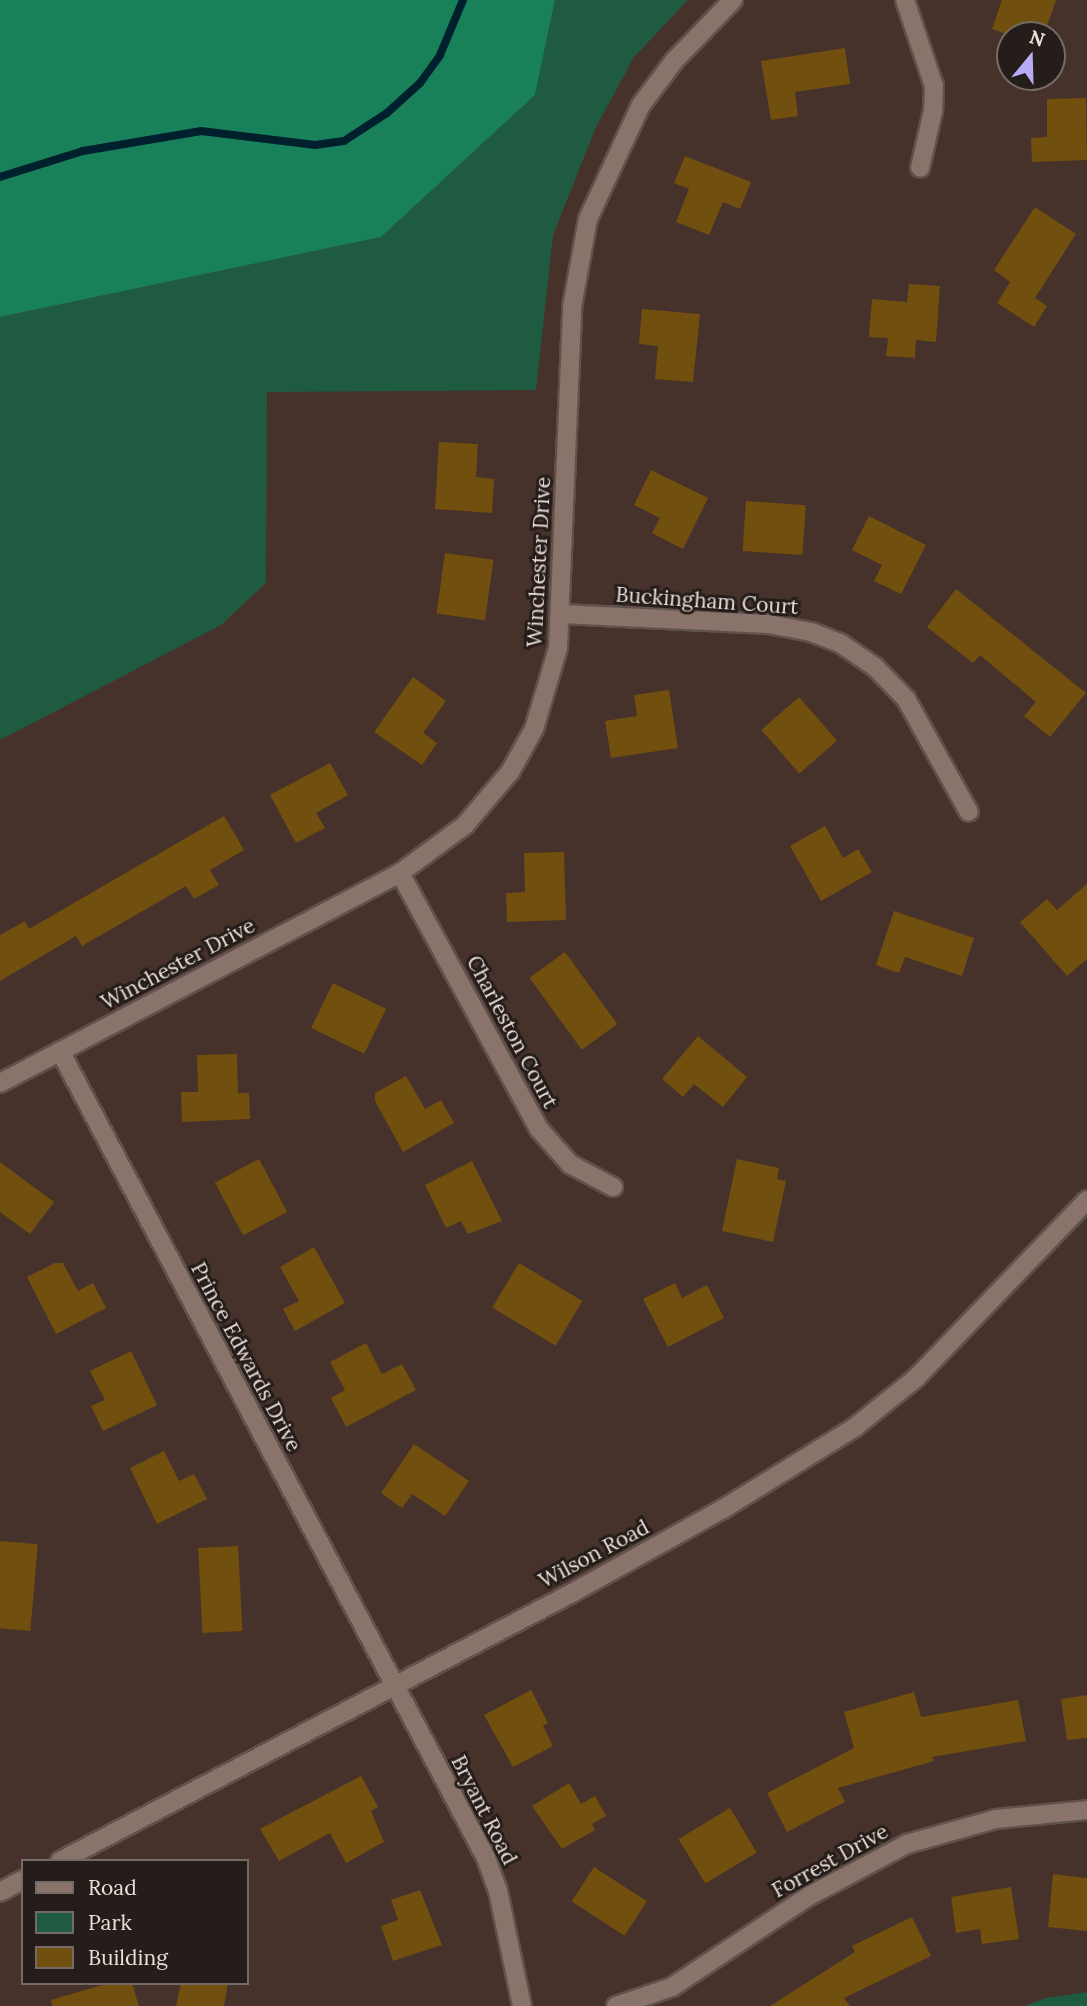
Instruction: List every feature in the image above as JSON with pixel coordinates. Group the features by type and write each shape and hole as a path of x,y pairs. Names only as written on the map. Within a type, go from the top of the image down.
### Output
{"street":[{"name":"Winchester Drive","path":"0,1083 400,873 474,817 517,761 548,690 561,614 572,307 588,219 641,105 679,55 733,0"},
{"path":"905,0 934,86 920,168"},
{"name":"Buckingham Court","path":"561,614 768,624 811,632 840,643 875,667 906,699 969,812"},
{"name":"Charleston Court","path":"400,873 539,1129 570,1164 613,1187"},
{"name":"Prince Edwards Drive","path":"60,1051 392,1685"},
{"name":"Wilson Road","path":"64,1859 712,1516 855,1427 916,1378 1087,1200"},
{"name":"Bryant Road","path":"392,1685 485,1858 498,1891 522,2006"},
{"name":"Forrest Drive","path":"616,2006 672,1987 809,1896 907,1844 996,1819 1087,1811"},
{"path":"0,1892 21,1881"}],"green space":[{"path":"0,0 555,0 535,95 381,237 0,317"},
{"path":"555,0 688,0 634,57 596,127 553,235 536,390 267,392 266,583 221,625 0,740 0,317 381,237 535,95"},
{"path":"1087,1992 1087,2006 1025,2006 1046,1998"}],"building":[{"path":"1002,0 1056,0 1049,21 996,21 996,30 992,29"},
{"path":"845,48 850,84 795,92 798,116 771,120 761,61"},
{"path":"1086,98 1087,160 1032,162 1031,138 1047,137 1047,99"},
{"path":"685,156 751,182 740,209 723,202 709,235 676,222 689,189 674,183"},
{"path":"1035,207 1076,234 1035,298 1047,306 1034,327 997,303 1010,282 994,270"},
{"path":"909,284 940,286 936,342 916,340 915,358 886,356 888,338 869,337 872,299 907,302"},
{"path":"642,309 700,314 693,382 655,379 658,346 639,344"},
{"path":"439,442 478,444 476,477 494,479 492,513 435,509"},
{"path":"651,470 708,498 683,549 652,533 660,518 634,505"},
{"path":"746,501 806,505 802,555 743,551"},
{"path":"869,516 926,545 901,594 874,581 882,565 852,550"},
{"path":"445,553 494,560 485,620 437,613"},
{"path":"956,589 1086,693 1050,737 1024,716 1036,702 980,655 973,663 927,627"},
{"path":"413,677 446,701 423,733 437,743 422,765 374,732"},
{"path":"669,690 678,748 611,758 605,721 637,716 634,695"},
{"path":"799,697 837,741 799,774 761,730"},
{"path":"330,763 348,795 316,813 325,828 296,843 270,795"},
{"path":"224,816 244,850 210,870 219,885 194,899 186,886 82,946 76,936 0,981 0,935 25,921 29,929"},
{"path":"825,826 843,858 858,849 872,872 821,901 790,846"},
{"path":"564,852 566,920 507,922 506,893 525,892 524,853"},
{"path":"1087,884 1087,959 1067,976 1020,922 1047,899 1057,910"},
{"path":"894,911 974,938 962,976 905,957 899,973 876,965"},
{"path":"565,952 617,1024 582,1050 529,978"},
{"path":"333,983 386,1009 364,1054 311,1028"},
{"path":"698,1036 747,1077 723,1107 694,1084 683,1097 662,1079"},
{"path":"237,1054 238,1093 249,1093 250,1119 182,1122 181,1092 198,1092 197,1055"},
{"path":"406,1076 425,1109 441,1100 454,1123 403,1152 375,1101 375,1093"},
{"path":"259,1159 287,1212 243,1235 215,1182"},
{"path":"737,1159 779,1168 777,1179 786,1181 773,1242 722,1231"},
{"path":"472,1161 502,1221 468,1234 461,1221 446,1228 425,1185"},
{"path":"0,1162 54,1202 30,1234 0,1212"},
{"path":"314,1247 345,1303 295,1331 283,1309 299,1301 280,1267"},
{"path":"55,1263 63,1263 78,1291 93,1283 106,1308 56,1334 27,1277"},
{"path":"519,1263 582,1301 556,1346 492,1308"},
{"path":"675,1283 682,1298 707,1285 724,1318 668,1347 643,1299"},
{"path":"366,1343 382,1374 402,1364 416,1390 346,1427 331,1398 345,1390 330,1362"},
{"path":"131,1351 157,1405 103,1431 91,1406 105,1400 90,1371"},
{"path":"414,1444 469,1481 445,1516 412,1494 402,1508 381,1493"},
{"path":"164,1451 179,1481 194,1474 207,1499 157,1524 130,1468"},
{"path":"0,1541 38,1544 30,1631 0,1628"},
{"path":"238,1546 242,1631 203,1633 198,1548"},
{"path":"531,1690 548,1723 543,1726 553,1746 513,1767 484,1715"},
{"path":"914,1692 921,1717 1018,1700 1026,1741 932,1757 934,1761 838,1788 845,1802 787,1832 767,1793 854,1748 844,1712"},
{"path":"1087,1695 1087,1738 1067,1740 1061,1699"},
{"path":"361,1776 378,1807 371,1811 384,1842 346,1863 330,1833 279,1861 260,1829"},
{"path":"569,1783 581,1804 595,1796 606,1816 592,1824 595,1830 562,1849 532,1806"},
{"path":"730,1808 757,1853 705,1883 679,1839"},
{"path":"594,1867 647,1901 625,1936 572,1901"},
{"path":"1053,1874 1087,1878 1087,1931 1048,1927"},
{"path":"1011,1887 1019,1939 982,1944 980,1929 956,1933 951,1897"},
{"path":"420,1890 442,1945 393,1961 381,1926 398,1920 391,1900"},
{"path":"912,1917 931,1956 844,1998 850,2006 770,2006 855,1952 852,1946"},
{"path":"102,1985 133,1985 139,2006 52,2006 51,2000"},
{"path":"181,1985 228,1985 224,2006 176,2006"}],"waterway":[{"path":"0,177 83,151 201,131 315,145 344,141 387,113 420,83 440,55 463,0"}]}
